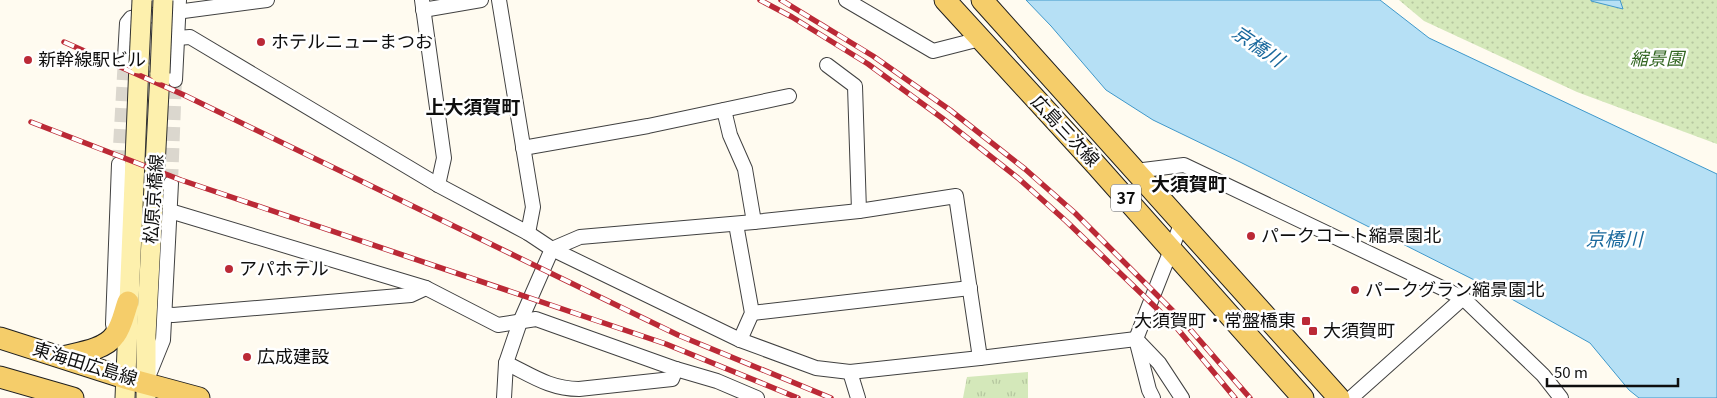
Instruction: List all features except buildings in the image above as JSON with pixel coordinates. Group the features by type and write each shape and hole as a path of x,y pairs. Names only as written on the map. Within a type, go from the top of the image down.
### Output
{"main road":[{"name":"広島三次線","path":"945,0 1171,248 1303,398"},
{"name":"広島三次線","path":"982,0 1339,398"},
{"path":"62,357 103,345 115,335 128,302"},
{"name":"東海田広島線","path":"0,338 62,357 125,388 199,398"},
{"name":"東海田広島線","path":"0,377 73,398"}],"street":[{"name":"松原京橋線","path":"125,388 142,0"},
{"name":"松原京橋線","path":"146,390 147,316 163,0"},
{"path":"125,58 127,23 131,18 178,6 266,0"},
{"path":"438,185 444,158 422,5 481,0"},
{"path":"499,0 533,207 528,233"},
{"path":"846,0 932,51 980,39"},
{"path":"175,80 178,6"},
{"path":"177,38 190,37 438,185 528,233 552,249 740,340 816,368 850,372 1136,339"},
{"path":"827,65 855,86 859,211"},
{"path":"523,148 648,126 789,96"},
{"path":"724,110 730,135 745,169 754,222"},
{"path":"119,164 113,324 125,388"},
{"path":"1134,171 1184,165 1463,298 1543,375 1561,398"},
{"path":"146,390 163,340 166,314 171,183"},
{"path":"504,398 506,363 520,322 552,249 580,237 736,224 859,211 956,196 980,358"},
{"path":"170,210 426,288 498,325 536,319 676,369 717,381 757,398"},
{"path":"1153,398 1149,390 1136,339 1182,222"},
{"path":"736,224 752,313 740,340"},
{"path":"166,314 173,315 411,295 426,288"},
{"path":"752,313 970,288"},
{"path":"1351,398 1463,298"},
{"path":"1136,339 1159,362 1182,398"},
{"path":"506,363 551,386 571,389 672,380 676,369"},
{"path":"850,372 858,398"}],"green space":[{"name":"縮景園","path":"1399,0 1717,0 1717,144 1577,92 1424,21"},
{"path":"1028,372 1028,398 963,398 967,377"}],"water":[{"name":"京橋川","path":"1026,0 1380,0 1429,38 1717,174 1717,398 1639,398 1629,390 1590,343 1508,297 1153,120 1106,90"},
{"path":"1591,0 1620,0 1623,9 1591,1"}],"tunnel":[{"path":"119,164 125,58"},
{"path":"171,183 175,80"}],"railway":[{"path":"760,0 792,17 868,64 942,118 1018,178 1066,221 1176,327 1235,398"},
{"path":"781,0 873,56 950,110 1025,169 1075,213 1182,320 1250,398"},
{"path":"64,42 184,95 678,335 831,398"},
{"path":"31,122 181,180 666,344 798,398"}],"place":[{"name":"ホテルニューまつお","path":"261,42"},
{"name":"新幹線駅ビル","path":"28,60"},
{"name":"パークコート縮景園北","path":"1251,236"},
{"name":"アパホテル","path":"229,269"},
{"name":"パークグラン縮景園北","path":"1355,290"},
{"name":"大須賀町・常盤橋東","path":"1306,321"},
{"name":"大須賀町","path":"1313,331"},
{"name":"広成建設","path":"247,357"}],"district":[{"name":"上大須賀町","path":"473,107"},
{"name":"大須賀町","path":"1189,184"}]}
